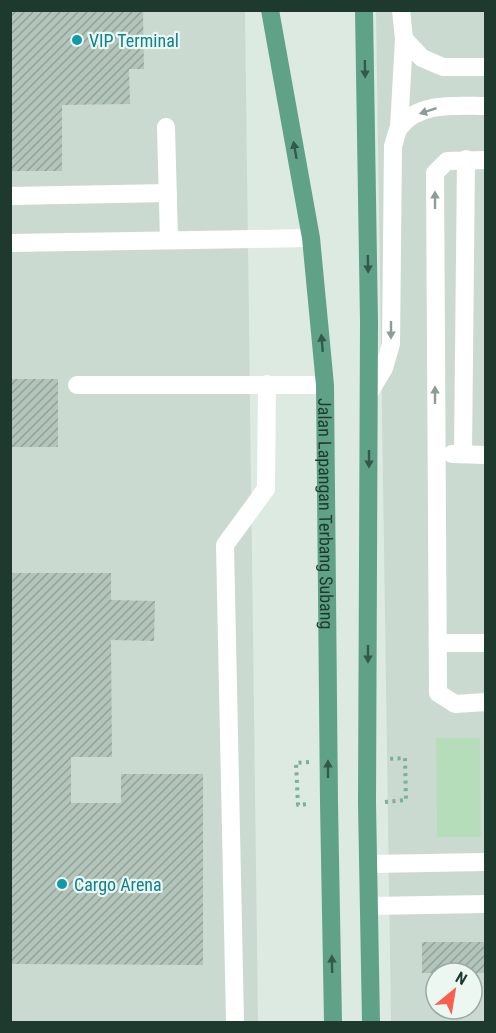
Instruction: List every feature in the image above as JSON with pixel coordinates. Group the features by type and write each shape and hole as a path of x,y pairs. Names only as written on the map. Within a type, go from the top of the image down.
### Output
{"main road":[{"name":"Jalan Lapangan Terbang Subang","path":"270,10 311,238 325,384 328,803 333,1023"},
{"path":"364,10 369,393 371,1023"}],"street":[{"path":"369,393 384,368 391,344 393,146 399,128 404,39 401,10"},
{"path":"404,39 422,58 443,67 486,67"},
{"path":"399,128 414,116 433,108 450,105 486,106"},
{"path":"166,127 169,240"},
{"path":"463,454 466,159"},
{"path":"486,160 447,161 435,173 438,693 455,704 486,702"},
{"path":"10,196 168,193"},
{"path":"10,243 311,238"},
{"path":"235,1023 225,545 266,489 267,384"},
{"path":"77,385 325,384"},
{"path":"436,453 486,455"},
{"path":"438,643 486,643"},
{"path":"369,864 486,862"},
{"path":"369,906 486,904"}],"path":[{"path":"405,758 406,800"},
{"path":"296,763 298,805"}],"shaded area":[{"path":"10,11 245,11 258,1022 11,1022"},
{"path":"376,11 485,11 485,1022 391,1022"}],"green space":[{"path":"436,738 480,738 481,837 437,837"}],"building":[{"name":"VIP Terminal","path":"10,10 143,10 144,69 129,69 130,104 62,105 62,171 10,171"},
{"path":"10,379 58,379 58,447 10,447"},
{"path":"10,573 111,573 111,600 155,601 154,641 111,640 112,757 71,757 71,803 121,803 121,774 203,774 203,965 10,964"},
{"path":"422,942 486,942 486,973 484,973 484,961 424,961 424,973 422,973"}],"place":[{"name":"VIP Terminal","path":"77,40"},
{"name":"Cargo Arena","path":"62,884"}]}
